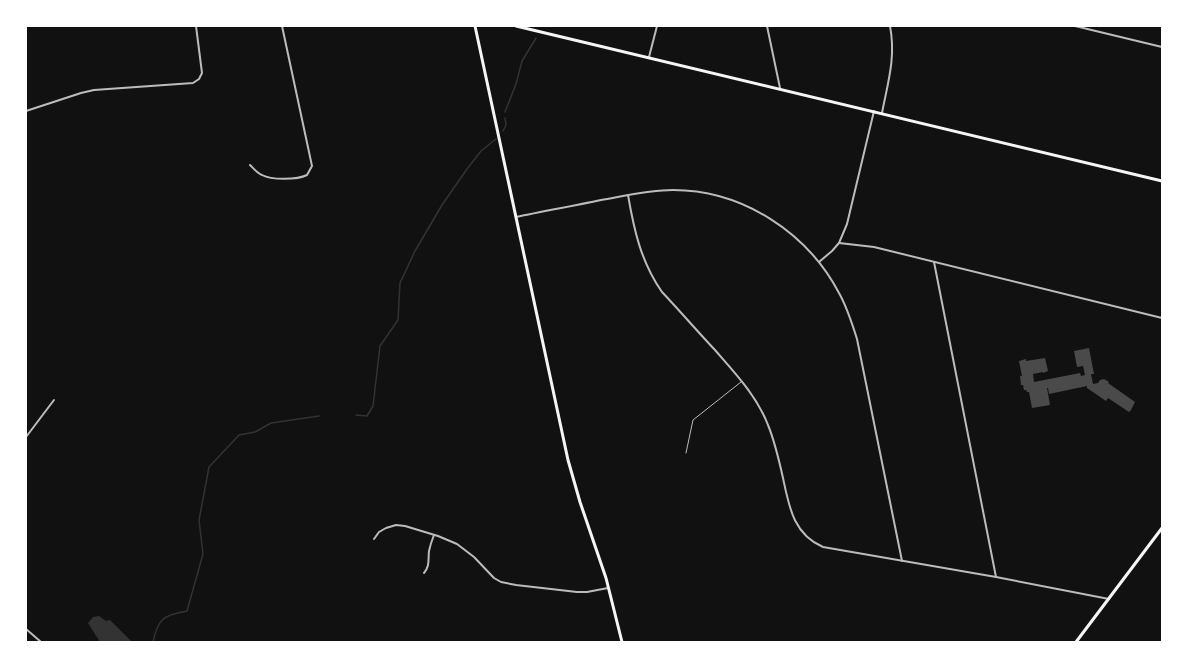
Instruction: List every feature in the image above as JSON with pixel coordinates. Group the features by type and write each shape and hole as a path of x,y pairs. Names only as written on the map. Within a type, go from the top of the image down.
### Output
{"main road":[{"path":"476,26 568,460 609,588 622,642"},
{"path":"516,26 1162,181"},
{"path":"1076,642 1162,528"}],"street":[{"path":"26,111 94,90 193,83 199,80 202,73 196,26"},
{"path":"250,165 258,174 265,177 294,178 307,175 312,166 282,26"},
{"path":"650,57 657,26"},
{"path":"767,26 780,88"},
{"path":"882,113 892,62 893,45 890,26"},
{"path":"1075,26 1162,47"},
{"path":"819,262 839,243 847,224 874,111"},
{"path":"516,217 628,195 681,190 711,194 732,200 780,225 798,239 819,262 839,291 857,339 902,561"},
{"path":"628,195 636,237 652,276 662,292 742,381 760,408 777,451 789,507 804,534 812,541 823,547 1109,599"},
{"path":"839,243 874,247 1162,318"},
{"path":"934,262 996,577"},
{"path":"26,437 54,400"},
{"path":"374,539 382,530 396,525 405,526 450,540 474,557 487,572 501,582 577,592 609,588"},
{"path":"424,573 429,565 429,552 434,535"},
{"path":"26,629 41,642"}],"lane":[{"path":"686,453 693,420 742,381"}],"shaded area":[{"path":"99,616 106,621 110,620 132,642 100,642 88,623 93,617"}],"building":[{"path":"1089,348 1094,374 1091,374 1093,384 1104,379 1109,382 1135,402 1131,410 1129,412 1108,398 1106,401 1087,386 1049,394 1047,388 1050,405 1032,408 1029,392 1021,385 1019,361 1045,358 1048,371 1033,374 1034,382 1080,373 1081,376 1085,375 1083,366 1077,367 1074,351"}],"waterway":[{"path":"505,112 522,61 536,38"},
{"path":"503,131 506,125 505,118"},
{"path":"356,415 367,416 373,406 380,346 398,320 400,283 415,251 442,205 467,169 481,151 496,139"},
{"path":"153,642 157,628 163,619 187,611 203,554 199,520 209,467 239,435 255,432 271,423 319,416"}]}
